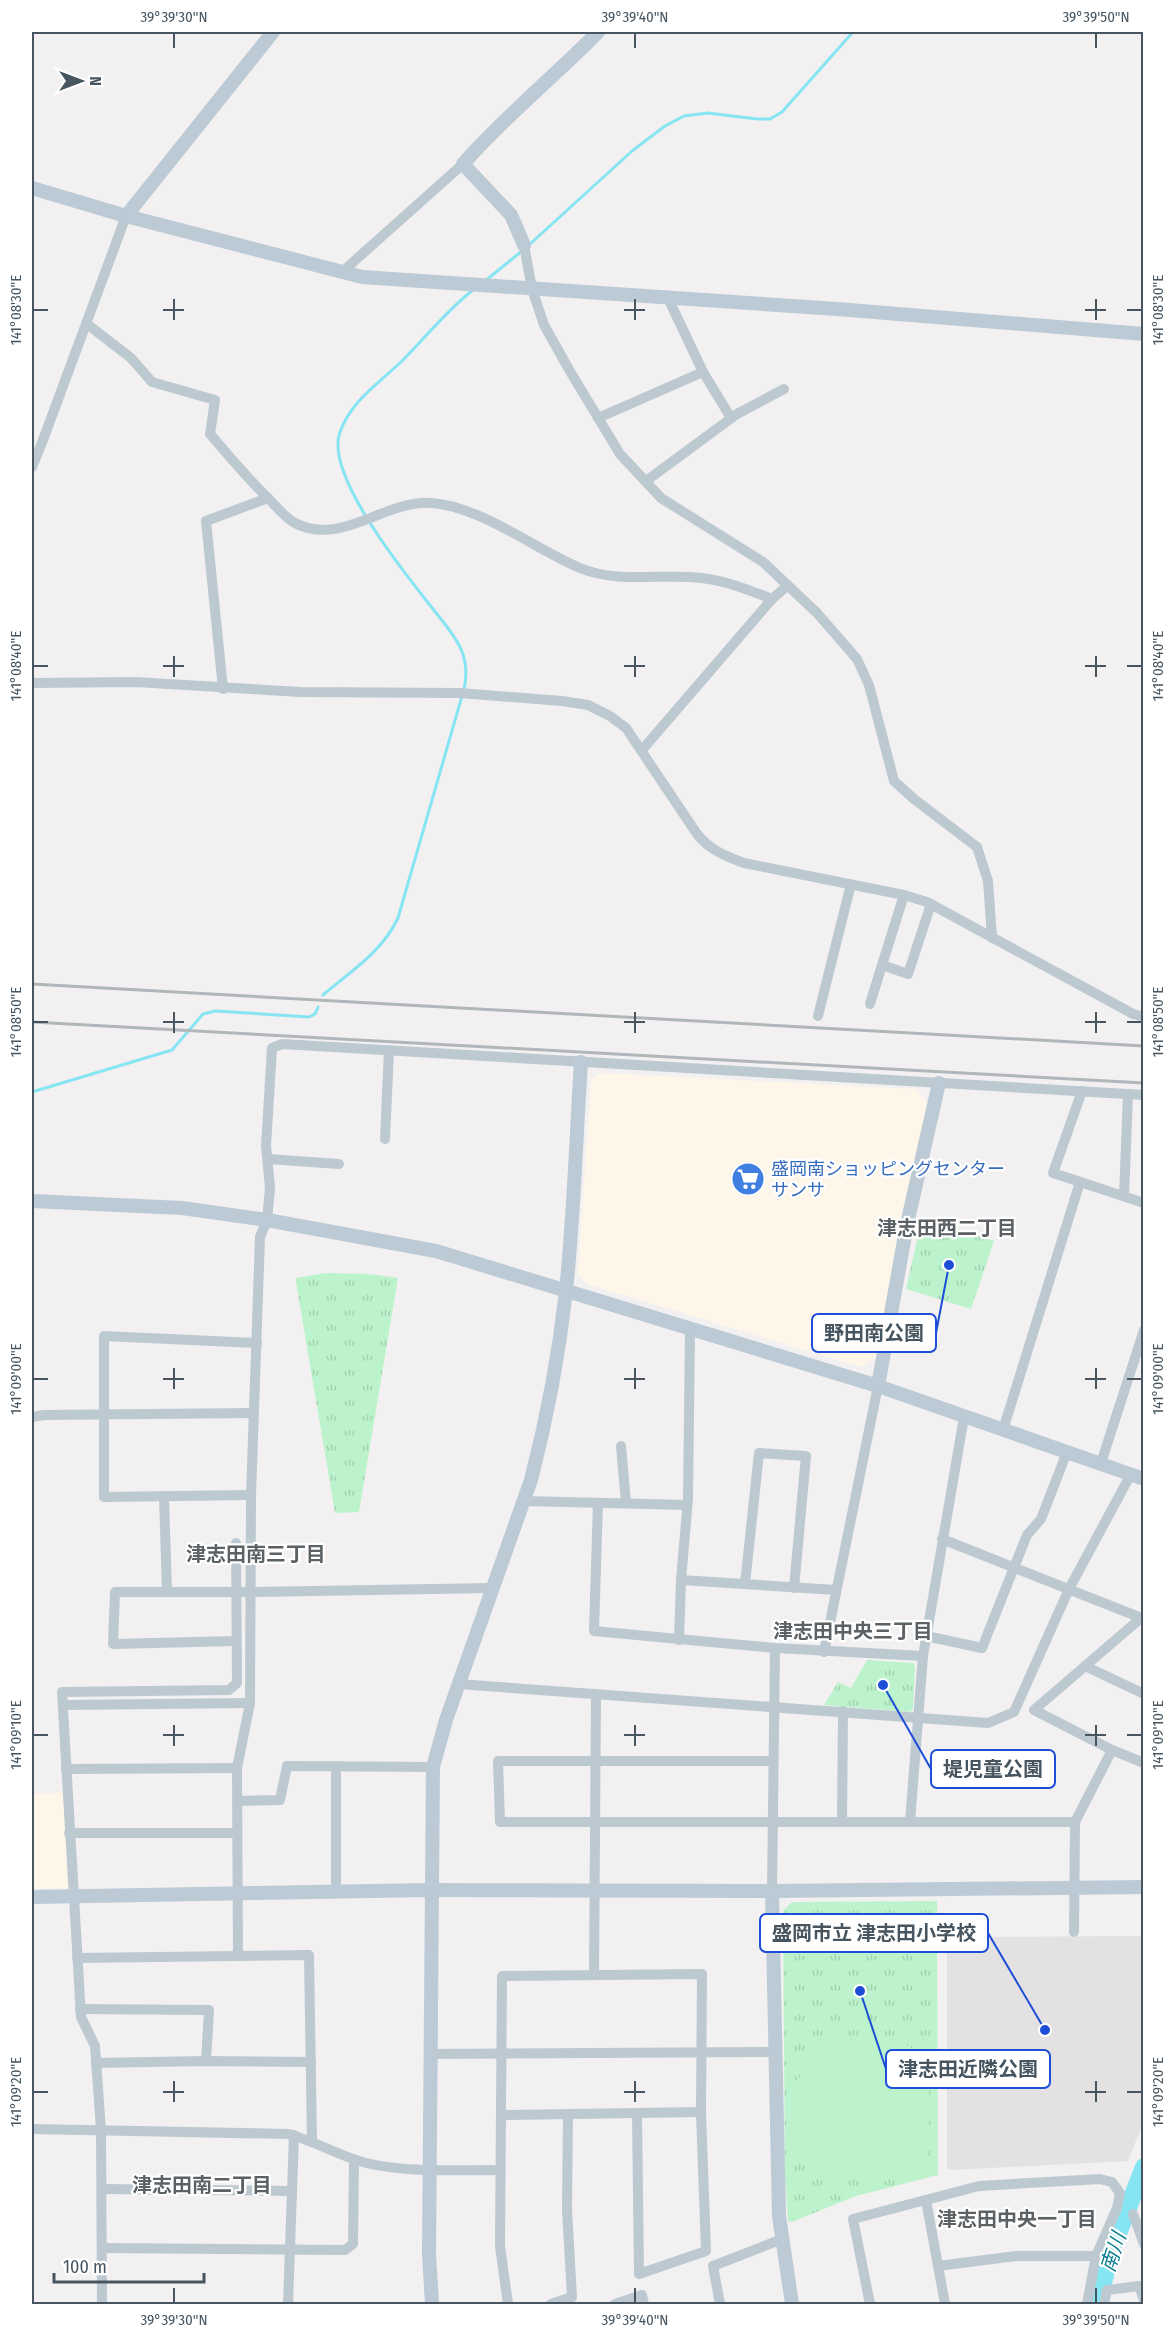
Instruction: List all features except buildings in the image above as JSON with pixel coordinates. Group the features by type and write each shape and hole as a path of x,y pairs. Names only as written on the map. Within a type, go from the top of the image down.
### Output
{"street":[{"path":"32,467 126,216 270,32"},
{"path":"342,272 464,164 486,138 598,32"},
{"path":"464,164 511,215 524,248 532,289 544,324 620,454 661,498 763,562 817,613 857,659 869,685 894,781 977,847 988,881 992,938"},
{"path":"32,188 126,216 362,278 668,298 1143,334"},
{"path":"668,298 703,372 731,418"},
{"path":"87,324 131,358 152,382 215,400 210,434 268,498 294,522 311,528 341,528 403,505 431,503 466,511 527,539 581,568 603,575 702,578 730,583 772,599"},
{"path":"598,418 703,372"},
{"path":"645,481 731,418 784,389"},
{"path":"223,689 217,608 206,521 268,498"},
{"path":"642,750 772,599 787,586"},
{"path":"32,683 135,682 300,692 463,693 588,705 610,716 626,728 697,834 707,847 723,856 744,863 904,895 930,904 1133,1014 1143,1017"},
{"path":"818,1016 851,884"},
{"path":"870,1004 904,895"},
{"path":"882,965 908,974 930,904"},
{"path":"238,1956 237,1768 250,1703 251,1495 260,1238 267,1220 270,1188 266,1146 272,1048 282,1044 1143,1095"},
{"path":"385,1138 389,1050"},
{"path":"432,2304 429,2254 429,2169 433,1767 458,1684 536,1462 554,1374 566,1290 581,1062"},
{"path":"824,1652 878,1386 907,1224 939,1083"},
{"path":"1082,1091 1053,1173 1143,1203"},
{"path":"1124,1196 1128,1094"},
{"path":"268,1159 339,1164"},
{"path":"1003,1430 1080,1182"},
{"path":"32,1201 182,1208 267,1220 436,1251 878,1386 1137,1477 1070,1589 1014,1712 988,1723 458,1684"},
{"path":"679,1640 687,1504 690,1329"},
{"path":"1101,1463 1143,1330"},
{"path":"251,1495 104,1497 102,1414 104,1336 257,1343"},
{"path":"1131,1369 1143,1373"},
{"path":"32,1417 254,1413"},
{"path":"910,1822 923,1656 964,1417"},
{"path":"621,1446 626,1503"},
{"path":"926,1636 982,1648 1027,1535 1041,1519 1067,1452"},
{"path":"745,1584 759,1453 806,1456 794,1588"},
{"path":"164,1496 167,1592"},
{"path":"523,1502 687,1504"},
{"path":"598,1503 594,1631 824,1652 923,1656"},
{"path":"942,1539 1142,1618 1034,1710 1112,1750 1143,1763"},
{"path":"102,2304 101,2130 95,2046 81,2018 80,2009 62,1692 229,1690 237,1683 236,1543"},
{"path":"681,1580 836,1590"},
{"path":"236,1641 113,1644 115,1592 492,1588"},
{"path":"775,1648 772,1891 779,2216 792,2304"},
{"path":"1084,1666 1143,1694"},
{"path":"594,1974 596,1694"},
{"path":"63,1705 250,1703"},
{"path":"842,1822 843,1711"},
{"path":"1074,1932 1075,1822 1112,1750"},
{"path":"774,1761 498,1761 500,1822 1075,1822"},
{"path":"237,1801 280,1800 287,1766 433,1767"},
{"path":"336,1766 336,1892"},
{"path":"66,1769 237,1768"},
{"path":"69,1833 236,1833"},
{"path":"32,1897 431,1890 772,1891 1143,1887"},
{"path":"77,1958 309,1955 312,2141"},
{"path":"508,2304 500,2246 502,1976 702,1974 701,2112 706,2251 639,2274 637,2114"},
{"path":"80,2009 209,2010 206,2061"},
{"path":"430,2054 776,2052"},
{"path":"96,2063 310,2062"},
{"path":"502,2115 701,2112"},
{"path":"551,2304 572,2297 567,2210 568,2114"},
{"path":"32,2129 294,2135 354,2160 387,2166 500,2170"},
{"path":"288,2304 294,2135"},
{"path":"102,2248 345,2250 352,2244 354,2160"},
{"path":"870,2304 853,2219 979,2186 1100,2179 1112,2182 1129,2211 1143,2244"},
{"path":"102,2189 292,2191"},
{"path":"926,2200 945,2304"},
{"path":"1087,2304 1095,2256 1129,2211"},
{"path":"720,2304 713,2266 782,2239"},
{"path":"938,2266 1016,2256 1095,2256"},
{"path":"1104,2304 1107,2290 1141,2286 1143,2300"},
{"path":"615,2304 642,2295 644,2304"}],"shaded area":[{"path":"599,1073 916,1089 928,1103 877,1357 861,1367 587,1284 578,1274 591,1080"},
{"path":"67,1792 72,1888 32,1889 32,1794"},
{"path":"1143,1936 1143,2123 1128,2161 951,2170 947,2168 947,1937"}],"green space":[{"path":"922,1218 994,1241 971,1309 906,1289"},
{"path":"325,1273 369,1274 398,1278 359,1512 335,1513 296,1282 296,1278"},
{"path":"867,1660 914,1663 913,1709 910,1712 824,1705 838,1682 851,1688"},
{"path":"937,1901 938,2175 856,2196 792,2222 788,2221 785,2171 783,1911 792,1902"},
{"path":"879,2036 901,2042 913,2049 922,2057 929,2073 929,2153 915,2172 852,2175 816,2171 799,2153 790,2121 794,2089 801,2074 823,2049 838,2041 853,2037"}],"waterway":[{"path":"529,245 632,151 665,126 684,116 708,113 770,119 782,112 853,32"},
{"path":"485,281 522,251"},
{"path":"464,690 465,666 459,646 371,524 344,473 338,451 340,432 358,402 473,290"},
{"path":"323,995 374,951 398,918 462,696"},
{"path":"32,1092 172,1050 203,1014 215,1011 309,1017 315,1014 318,1007"},
{"name":"南川","path":"1098,2304 1110,2254 1144,2167"}],"railway":[{"path":"32,984 1144,1046"},
{"path":"32,1022 1144,1083"}],"place":[{"name":"盛岡南ショッピングセンター サンサ","path":"748,1179"},
{"name":"野田南公園","path":"949,1265"},
{"name":"堤児童公園","path":"883,1685"},
{"name":"津志田近隣公園","path":"860,1991"},
{"name":"盛岡市立 津志田小学校","path":"1045,2030"}],"district":[{"name":"津志田西二丁目","path":"947,1228"},
{"name":"津志田南三丁目","path":"256,1554"},
{"name":"津志田中央三丁目","path":"853,1631"},
{"name":"津志田南二丁目","path":"202,2185"},
{"name":"津志田中央一丁目","path":"1017,2219"}]}
